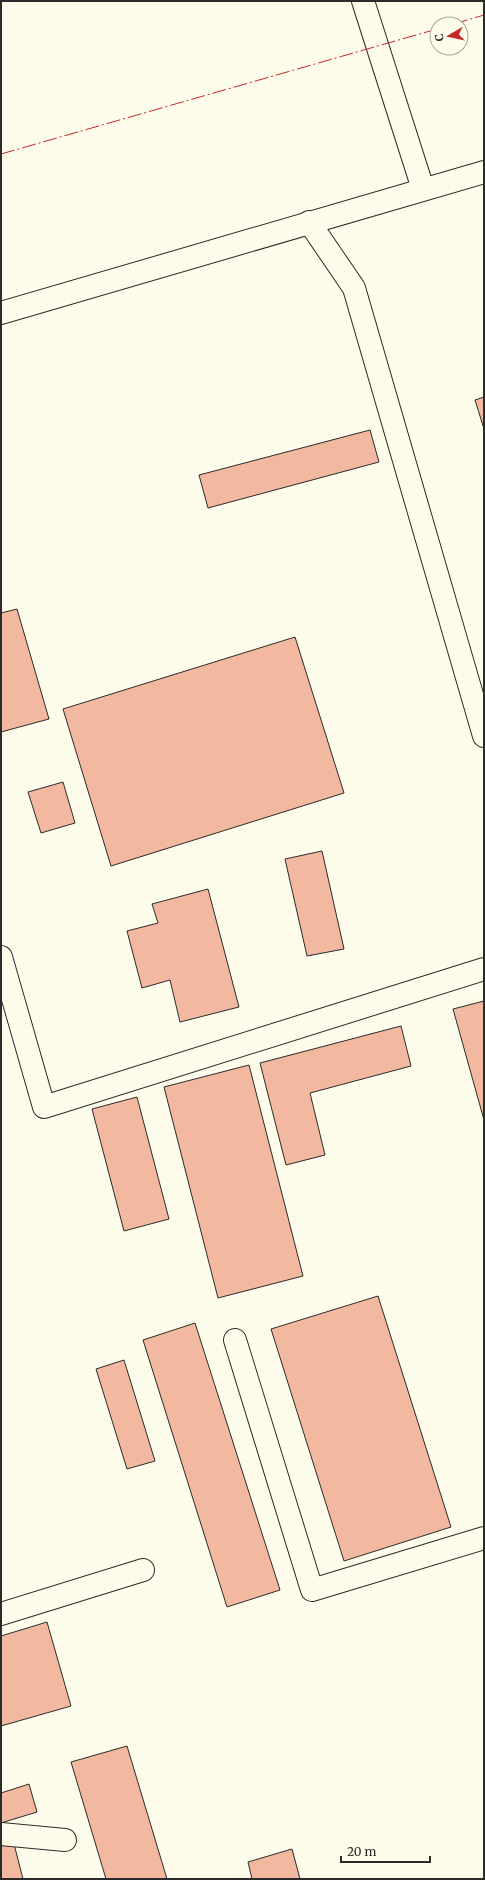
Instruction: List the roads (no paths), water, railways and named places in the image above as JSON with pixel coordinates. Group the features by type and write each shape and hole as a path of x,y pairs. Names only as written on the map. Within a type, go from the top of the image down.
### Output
{"lane":[{"path":"363,1 423,189"},
{"path":"1,313 484,172"},
{"path":"309,222 354,288 484,736"},
{"path":"1,957 44,1107 484,970"},
{"path":"235,1340 312,1590 484,1538"},
{"path":"1,1614 142,1570"},
{"path":"1,1834 65,1840"}]}
